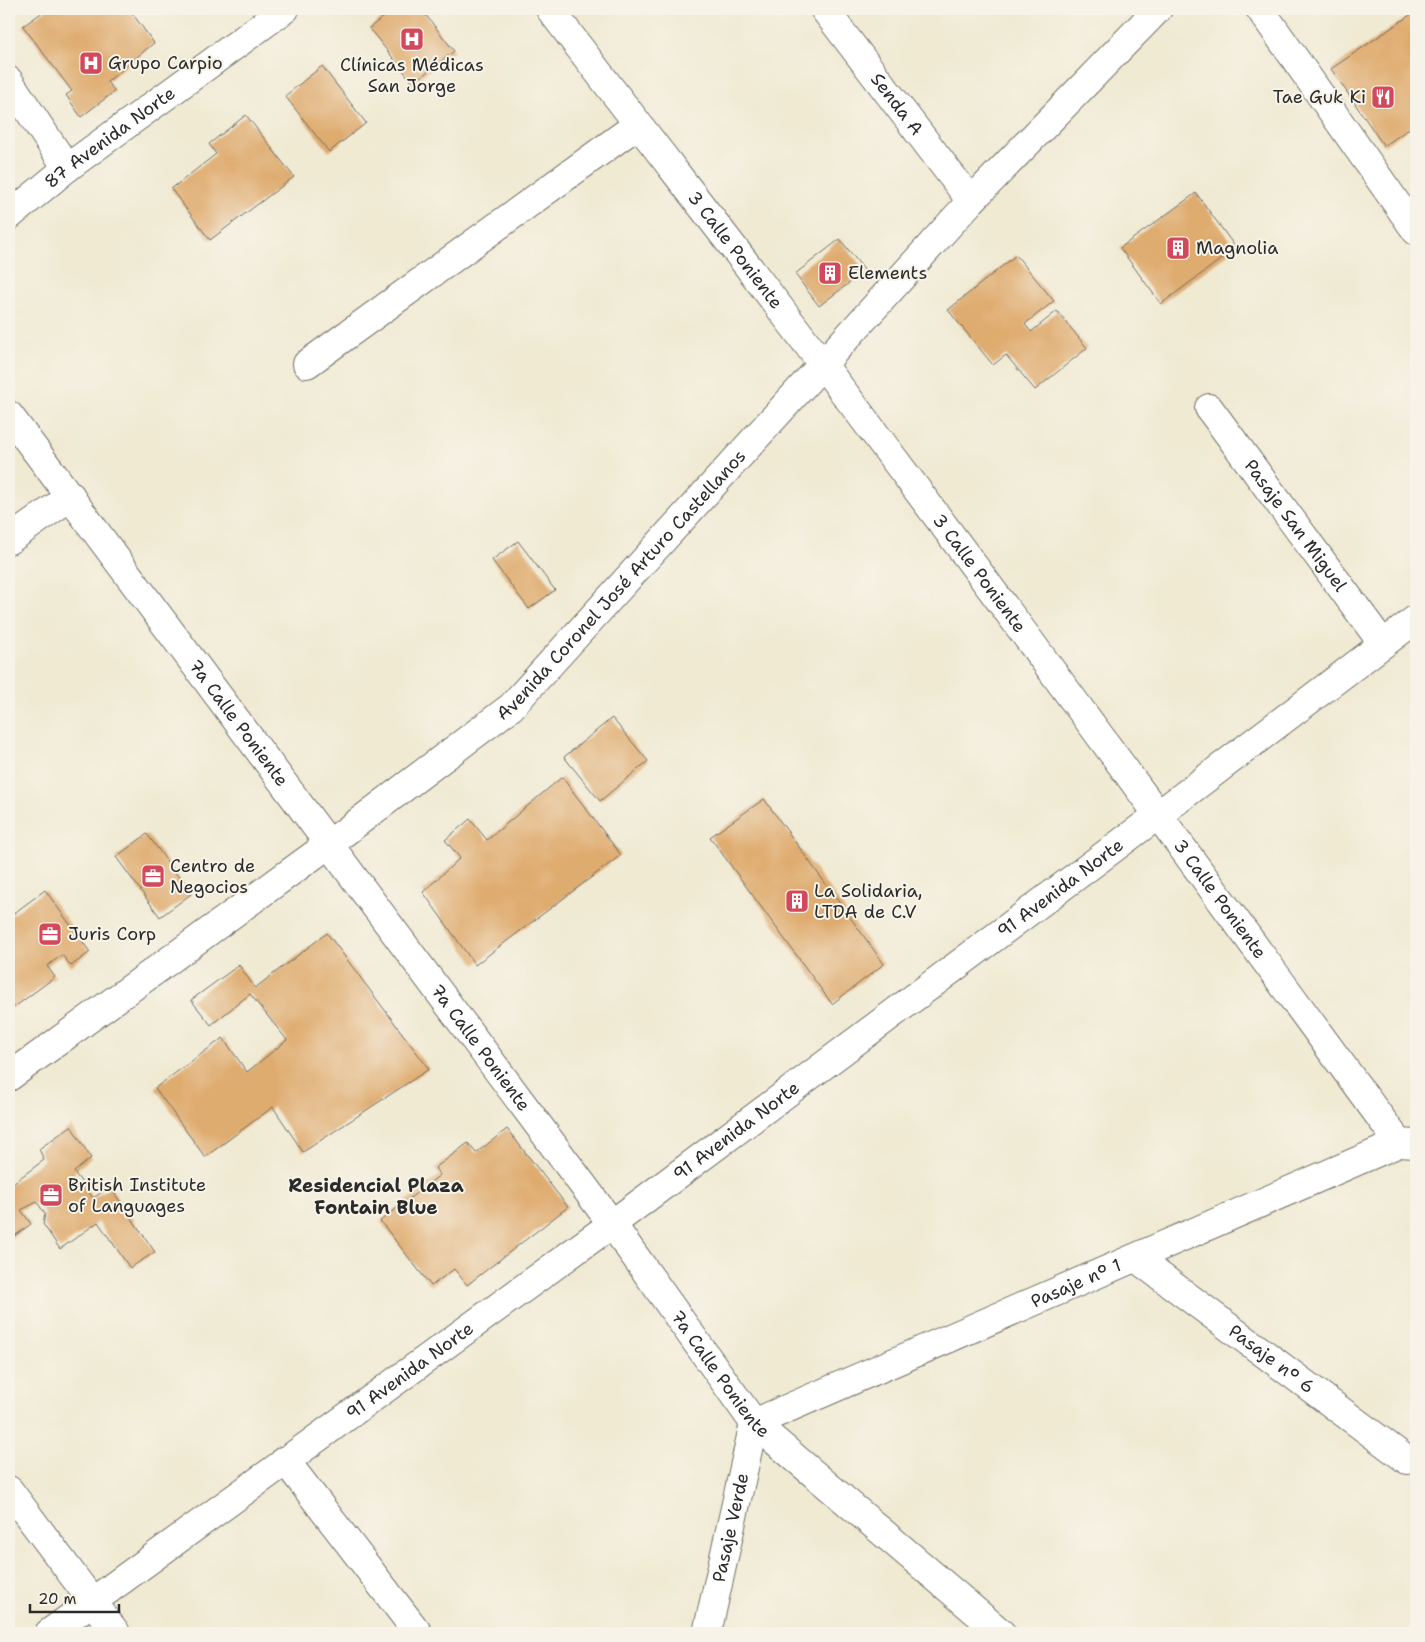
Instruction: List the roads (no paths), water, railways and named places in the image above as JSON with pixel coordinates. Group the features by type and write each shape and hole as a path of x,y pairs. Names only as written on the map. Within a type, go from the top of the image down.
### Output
{"street":[{"name":"87 Avenida Norte","path":"9,216 67,168 285,9"},
{"name":"3 Calle Poniente","path":"550,9 637,125 822,363 1158,815 1408,1144"},
{"name":"Senda A","path":"824,9 971,201"},
{"name":"Avenida Coronel José Arturo Castellanos","path":"9,1077 330,844 510,707 971,201 1158,9"},
{"path":"1260,9 1416,231"},
{"path":"9,81 67,168"},
{"path":"307,364 637,125"},
{"name":"Pasaje San Miguel","path":"1209,408 1383,644"},
{"name":"7a Calle Poniente","path":"9,415 612,1224 754,1423 1000,1633"},
{"path":"9,540 71,496"},
{"name":"91 Avenida Norte","path":"49,1633 612,1224 1416,619"},
{"name":"Pasaje n° 1","path":"754,1423 1136,1258 1408,1144"},
{"name":"Pasaje n° 6","path":"1136,1258 1407,1460"},
{"name":"Pasaje Verde","path":"707,1633 754,1423"},
{"path":"285,1460 418,1633"},
{"path":"9,1490 116,1633"}],"place":[{"name":"Clínicas Médicas San Jorge","path":"412,39"},
{"name":"Grupo Carpio","path":"91,63"},
{"name":"Tae Guk Ki","path":"1383,97"},
{"name":"Magnolia","path":"1178,248"},
{"name":"Elements","path":"830,273"},
{"name":"Centro de Negocios","path":"153,876"},
{"name":"La Solidaria, LTDA de C.V","path":"797,901"},
{"name":"Juris Corp","path":"50,934"},
{"name":"British Institute of Languages","path":"51,1195"}],"district":[{"name":"Residencial Plaza Fontain Blue","path":"376,1196"}]}
